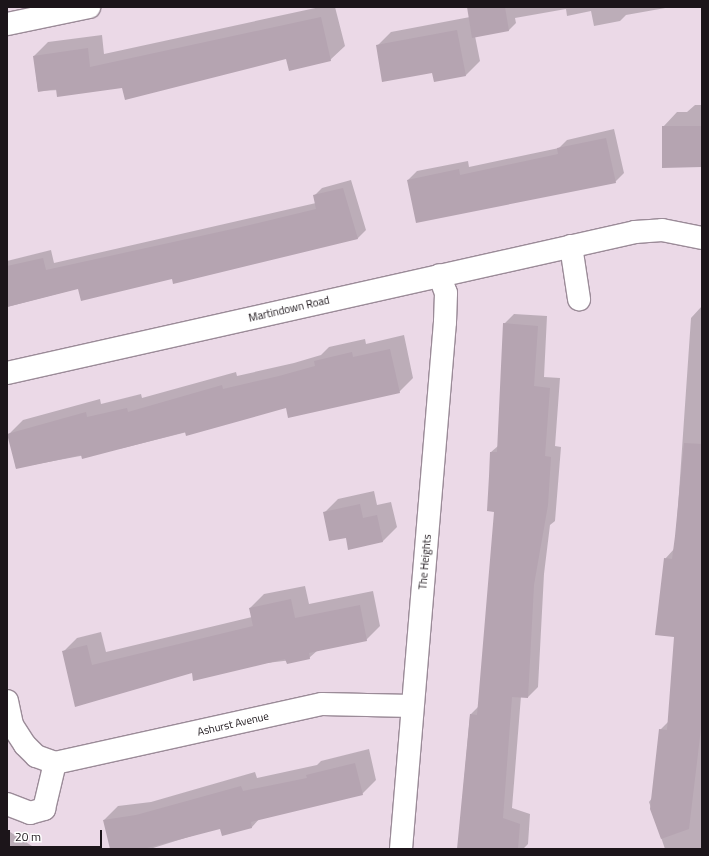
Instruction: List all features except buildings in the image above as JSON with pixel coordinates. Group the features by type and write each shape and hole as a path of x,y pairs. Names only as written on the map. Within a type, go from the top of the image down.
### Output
{"street":[{"path":"7,24 89,7"},
{"name":"Martindown Road","path":"7,373 635,232 662,230 702,238"},
{"path":"571,246 579,299"},
{"name":"The Heights","path":"401,849 445,322 446,293 439,275"},
{"path":"7,701 10,725 36,756 55,763 44,809 30,813 7,804"},
{"name":"Ashurst Avenue","path":"55,763 322,704 412,706"}]}
